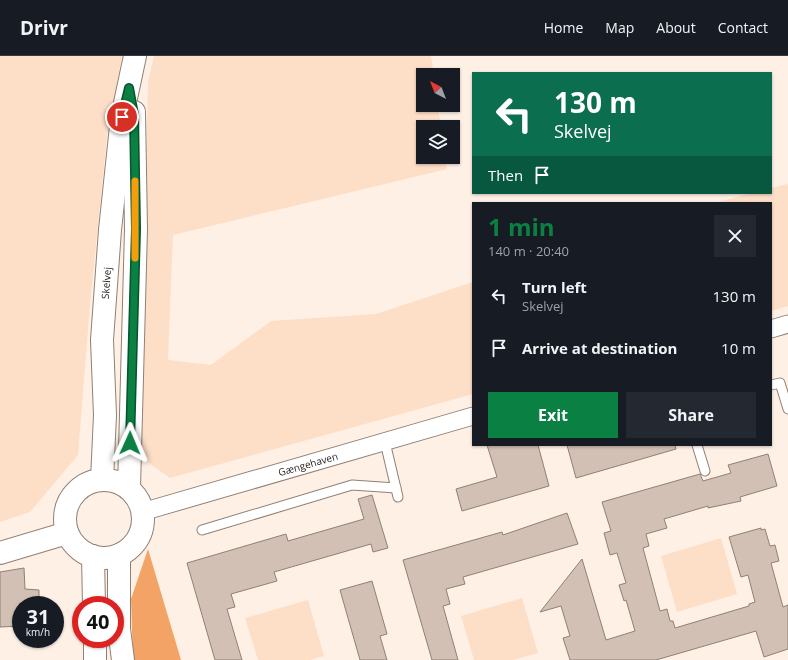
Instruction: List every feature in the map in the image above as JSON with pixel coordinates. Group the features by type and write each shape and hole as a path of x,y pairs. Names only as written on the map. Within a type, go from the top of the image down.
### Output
{"street":[{"name":"Skelvej","path":"102,480 105,415 102,340 122,117 135,56"},
{"name":"Skelvej","path":"129,88 134,115 136,229 129,488"},
{"path":"772,329 788,324"},
{"name":"Gængehaven","path":"142,512 472,416"},
{"path":"102,480 118,482 129,488 137,499 142,512 142,526 135,542 119,555 106,558 93,556 81,550 67,533 65,516 71,497 85,484 102,480"},
{"path":"0,553 67,533"},
{"path":"119,555 119,630 123,660"},
{"path":"93,556 94,596"},
{"path":"95,648 95,660"}],"lane":[{"path":"772,385 780,383 788,409"},
{"path":"202,530 352,485 397,492 384,442"},
{"path":"697,446 705,471"}],"shaded area":[{"path":"0,56 122,56 107,136 90,304 78,455 30,512 0,522"},
{"path":"154,56 431,56 433,68 416,68 416,112 439,112 440,120 416,120 416,164 446,164 447,169 173,235 168,360 211,365 271,321 376,314 472,282 472,394 170,478 140,457 148,82"},
{"path":"788,184 788,306 772,311 772,202 718,202 748,194 772,194 772,188"},
{"path":"721,538 737,594 677,612 661,556"},
{"path":"148,549 181,660 133,660 131,599"},
{"path":"522,598 538,653 513,660 474,660 461,616"},
{"path":"308,600 324,656 310,660 258,660 245,618"}],"building":[{"path":"487,446 538,446 549,486 462,511 456,489 497,477"},
{"path":"567,446 675,446 676,449 576,478"},
{"path":"768,454 777,486 740,497 741,501 708,508 708,506 664,519 667,528 646,534 649,546 643,548 660,611 667,609 670,621 673,621 675,628 749,606 749,604 755,602 748,575 741,577 729,537 761,528 761,530 765,529 770,546 775,545 779,561 771,563 783,607 788,605 788,649 764,657 756,631 656,660 570,660 563,638 570,636 561,606 540,612 582,559 606,640 635,631 626,600 624,601 619,585 626,583 617,553 610,555 604,533 611,531 602,502 700,474 703,481 731,473 728,465"},
{"path":"372,495 388,548 373,552 371,544 274,572 277,581 231,594 235,607 227,609 242,660 215,660 187,563 286,534 288,541 364,519 358,499"},
{"path":"567,513 578,544 463,577 465,584 446,589 450,604 443,606 458,660 432,660 403,560 502,532 503,535"},
{"path":"24,568 25,589 39,590 39,596 12,596 12,626 0,627 0,572"},
{"path":"372,581 387,634 380,636 387,660 360,660 340,590"}],"slow traffic":[{"path":"135,181 135,258"}],"route":[{"path":"122,117 129,88 134,115 136,229 130,443"}]}
